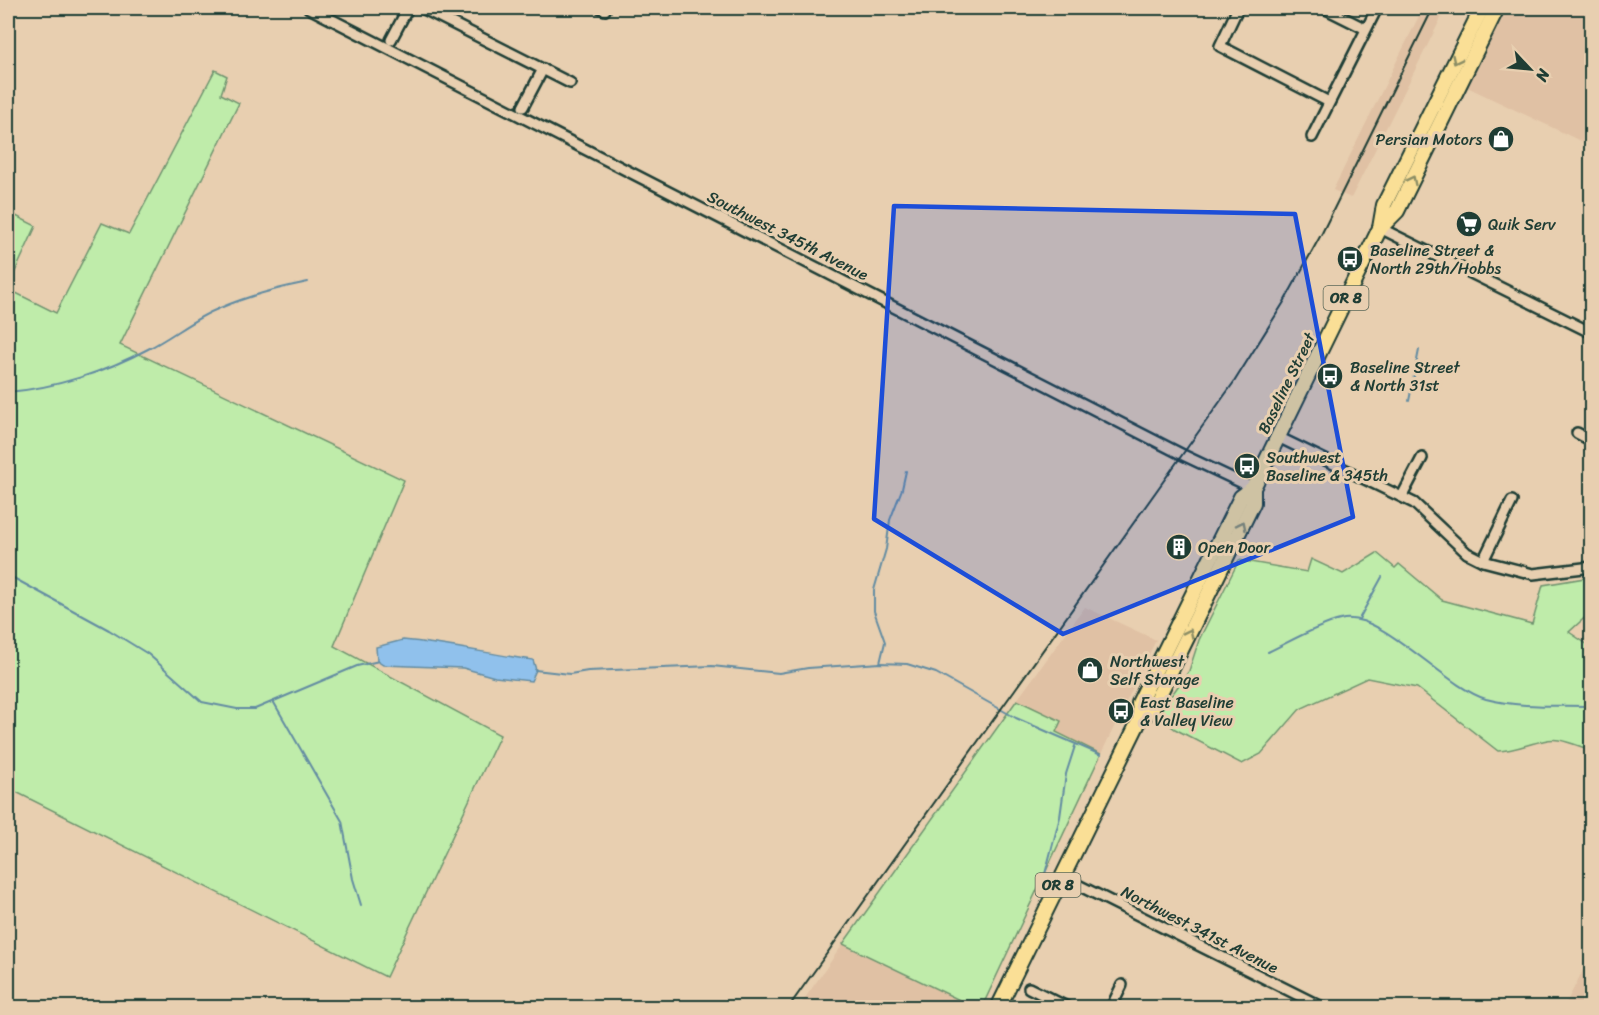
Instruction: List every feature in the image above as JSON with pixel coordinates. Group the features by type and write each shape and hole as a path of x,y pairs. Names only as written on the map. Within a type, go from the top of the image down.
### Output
{"highway":[{"name":"Baseline Street","path":"1062,877 1140,719 1152,709 1253,503 1253,488 1380,228 1384,205 1482,8"},
{"name":"Baseline Street","path":"1380,228 1397,211 1497,8"},
{"name":"OR 8","path":"998,1008 1062,877"}],"street":[{"name":"Southwest 345th Avenue","path":"309,8 1183,455 1253,488"},
{"path":"392,40 408,8"},
{"path":"422,8 570,82"},
{"path":"1238,8 1220,46 1329,102"},
{"path":"1324,8 1366,29"},
{"path":"1312,137 1377,8"},
{"path":"523,107 543,69"},
{"path":"1380,228 1592,333"},
{"path":"1577,433 1592,441"},
{"path":"1278,437 1414,503 1467,553 1483,561 1533,574 1592,567"},
{"path":"1402,496 1422,458"},
{"path":"1483,561 1512,501"},
{"name":"Northwest 341st Avenue","path":"1062,877 1324,1008"},
{"path":"1112,1008 1122,985"},
{"path":"1029,988 1069,1008"}],"highlighted area":[{"path":"894,206 1295,214 1353,517 1063,634 874,519"}],"shaded area":[{"path":"1423,8 1446,8 1351,198 1333,190"},
{"path":"1508,8 1591,8 1591,146 1465,86"},
{"name":"Northwest Self Storage","path":"1085,607 1156,640 1101,754 1056,732 1061,721 1017,700"},
{"path":"843,944 974,1007 798,1008"},
{"path":"1591,955 1591,985 1587,993 1579,1007 1564,1007"}],"green space":[{"path":"215,70 227,76 221,94 239,103 120,345 404,480 334,646 500,735 386,977 8,788 8,289 56,313 102,223 129,234"},
{"path":"8,212 36,226 8,287"},
{"path":"1377,553 1395,568 1399,564 1442,600 1532,624 1543,585 1591,577 1591,612 1569,632 1591,647 1591,750 1552,740 1498,751 1417,688 1367,678 1300,709 1261,754 1242,764 1175,729 1163,720 1161,710 1189,671 1199,640 1239,560 1307,572 1311,559 1343,574"},
{"path":"1017,700 1061,721 1056,732 1101,754 982,1007 974,1007 843,944"}],"water":[{"path":"403,640 533,660 536,670 531,681 495,677 463,668 383,665 377,661 376,647"}],"waterway":[{"path":"8,392 62,383 97,372 148,349 220,308 263,293 308,282"},
{"path":"1409,401 1419,350"},
{"path":"880,663 885,642 874,611 874,590 886,549 890,520 906,471"},
{"path":"8,575 148,654 202,702 237,709 255,709 357,666 379,661"},
{"path":"1359,619 1382,577"},
{"path":"1268,652 1322,626 1340,620 1356,619 1374,625 1392,636 1451,679 1486,699 1525,705 1592,706"},
{"path":"535,670 570,674 588,671 712,666 779,673 808,668 880,663 907,664 936,673 1016,718 1101,755"},
{"path":"273,701 342,821 353,879 361,905"},
{"path":"1045,874 1060,817 1066,774 1075,746"}],"railway":[{"path":"788,1008 1234,382 1284,302 1322,233 1433,8"}],"place":[{"name":"Persian Motors","path":"1501,139"},
{"name":"Quik Serv","path":"1469,224"},
{"name":"Baseline Street & North 29th/Hobbs","path":"1350,259"},
{"name":"Baseline Street & North 31st","path":"1330,376"},
{"name":"Southwest Baseline & 345th","path":"1247,466"},
{"name":"Open Door","path":"1179,547"},
{"name":"Northwest Self Storage","path":"1090,670"},
{"name":"East Baseline & Valley View","path":"1121,711"}]}
